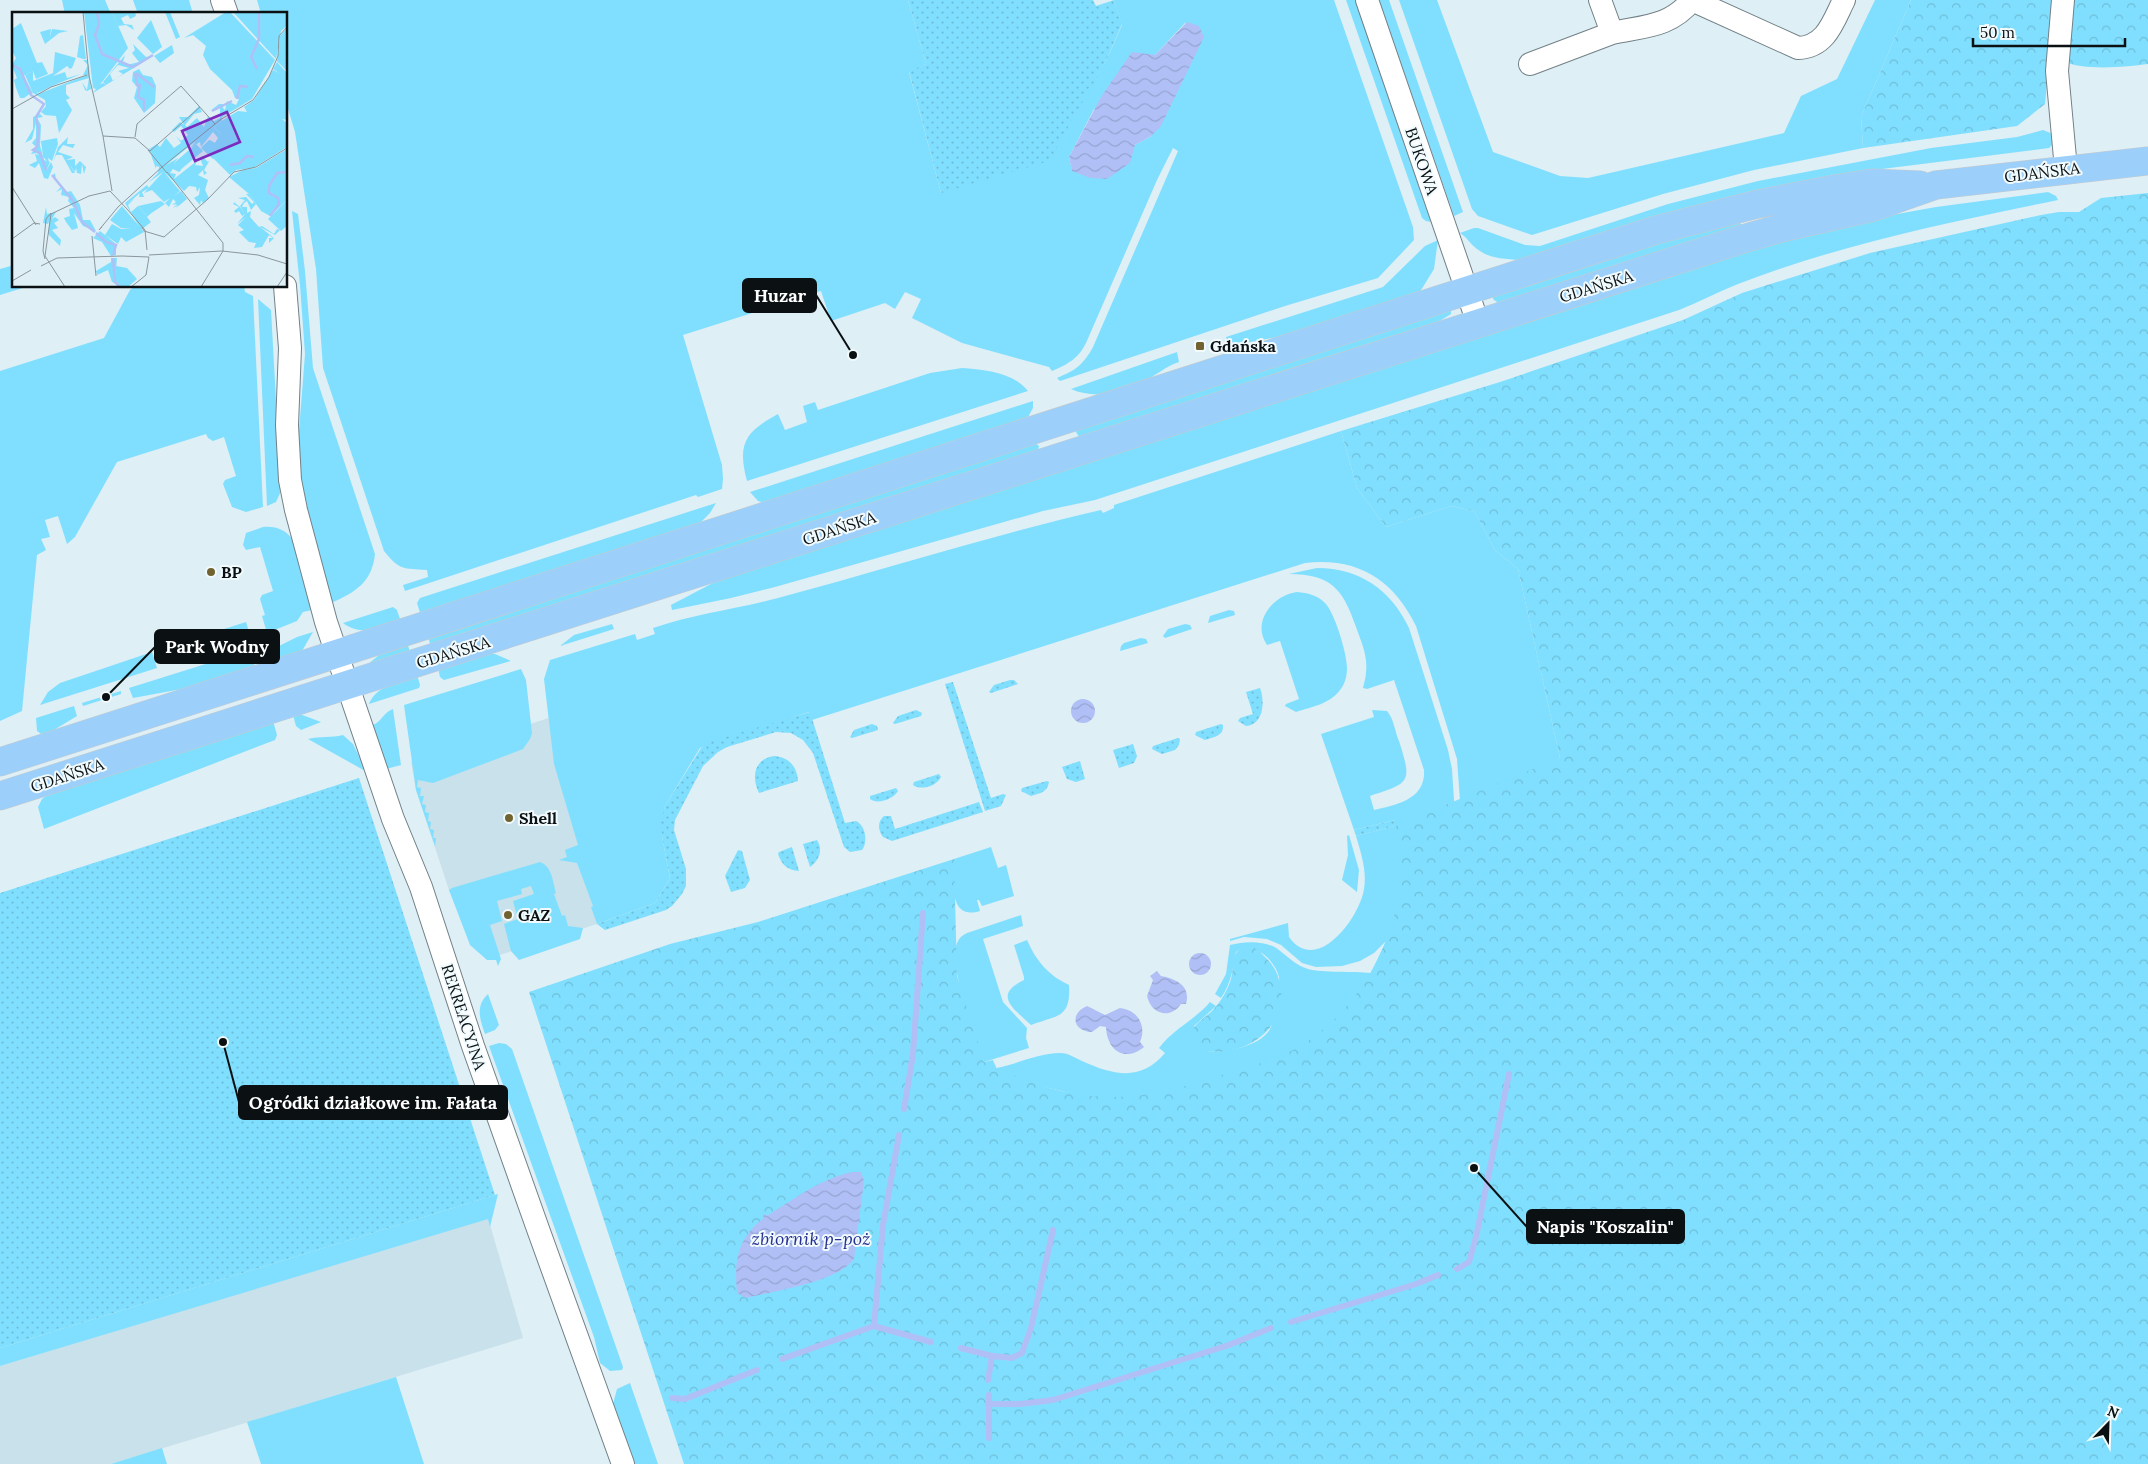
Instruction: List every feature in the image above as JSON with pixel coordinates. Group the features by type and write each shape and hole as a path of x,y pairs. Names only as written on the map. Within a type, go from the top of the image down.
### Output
{"main road":[{"name":"GDAŃSKA","path":"0,762 1656,230 1773,201 1872,183 1936,185 2148,161"},
{"name":"GDAŃSKA","path":"0,796 1478,323 1749,238 1793,225 1874,207 1936,185"}],"street":[{"name":"BUKOWA","path":"1367,0 1478,323"},
{"path":"1600,0 1612,33"},
{"path":"1530,64 1612,33 1670,20 1682,12 1692,0 1798,48 1807,48 1829,32 1844,0"},
{"path":"2063,0 2057,71 2066,169"},
{"name":"REKREACYJNA","path":"285,288 290,348 288,425 290,480 326,622 393,819 421,887 473,1046 623,1464"}],"shaded area":[{"path":"549,718 579,810 600,923 487,959 457,909 449,890 416,790 411,762"},
{"path":"488,1218 523,1338 111,1464 0,1464 0,1366"}],"green space":[{"path":"62,0 105,0 110,12 65,12"},
{"path":"133,0 189,0 192,12 137,12"},
{"path":"257,0 908,0 926,64 909,72 941,193 1080,102 1106,61 1122,25 1114,0 1334,0 1413,227 1414,240 1378,278 1285,306 1060,381 1057,378 1078,366 1093,347 1178,151 1173,148 1157,180 1086,343 1080,353 1068,363 1052,371 1049,367 962,343 912,318 921,299 905,292 895,309 885,303 831,321 821,291 683,335 722,465 722,489 698,497 696,495 405,591 403,585 428,577 427,570 402,567 394,562 384,551 323,368 316,269 295,132 288,109 288,12 260,12","holes":["1186,22 1151,136 1135,145 1072,171 1069,157 1094,109 1155,55"]},
{"path":"908,0 1093,0 1096,6 1114,0 1122,24 1106,61 1049,161 941,193 909,71 926,64"},
{"path":"1346,0 1355,0 1431,222 1422,218"},
{"path":"1379,0 1389,0 1463,212 1454,216"},
{"path":"1399,0 1437,0 1493,152 1560,176 1588,178 1784,133 1801,96 1837,79 1875,0 1911,0 1861,117 1863,148 1754,170 1663,194 1532,235 1478,216 1472,209"},
{"path":"1911,0 2055,0 2045,104 2017,126 1863,148 1861,117"},
{"path":"2070,0 2148,0 2148,64 2093,67 2063,61"},
{"path":"2043,130 2053,134 2054,143 2049,148 1866,171 1526,261 1489,256 1477,249 1460,233 1478,228 1525,245 1540,246 1668,204 1758,181 1931,148 2017,137"},
{"path":"2048,192 2056,196 2058,200 1896,235 1816,257 1738,284 1679,310 1095,500 1043,511 775,587 672,610 671,605 730,574 1753,248 1875,218 1936,207"},
{"path":"2148,193 2148,1464 684,1464 529,992 670,944 758,922 954,859 957,976 984,1062 993,1060 996,1068 1042,1086 1092,1096 1115,1097 1138,1096 1182,1087 1265,1062 1285,1054 1305,1043 1324,1029 1341,1012 1357,994 1381,952 1390,930 1398,898 1399,866 1396,825 1560,758 1518,569 1495,550 1474,511 1451,506 1386,527 1357,488 1341,431 1500,382 1683,320 1742,293 1870,253 2041,215 2059,212 2079,212 2101,198"},
{"path":"292,211 298,214 313,368 375,554 370,572 361,585 348,595 331,603 300,478 298,444 305,354"},
{"path":"1739,222 1743,226 1498,303 1493,299 1493,297 1659,242"},
{"path":"1438,240 1434,269 1418,295 1305,332 1229,346 1226,337 1383,287 1425,246"},
{"path":"12,266 12,288 23,288 0,295 0,269"},
{"path":"132,288 244,288 245,292 253,296 263,507 246,512 232,507 223,484 225,480 236,476 224,437 213,441 206,434 117,462 75,537 67,544 58,516 45,520 50,537 41,539 46,550 37,555 22,711 0,721 0,371 104,338"},
{"path":"258,299 271,310 281,491 276,502 267,506"},
{"path":"1448,309 1451,310 1451,314 1430,327 1080,438 1076,432 1076,430"},
{"path":"1177,352 1179,362 1134,387 1107,394 1088,394 1071,389"},
{"path":"962,368 989,371 1007,376 1028,391 747,481 743,457 746,440 758,427 778,414 785,430 807,422 803,406 815,402 818,410 930,373"},
{"path":"1033,401 1033,408 1027,419 765,503 758,501 750,492"},
{"path":"1341,431 1357,488 1386,527 1451,506 1474,511 1495,550 1518,569 1560,758 1461,815 1457,759 1416,626 1407,610 1396,595 1384,584 1357,568 1324,562 1305,563 812,720 809,712 700,748 665,806 661,831 670,878 655,903 597,924 591,907 593,906 577,863 559,860 567,857 565,850 578,845 554,764 544,679 550,660 635,634 637,640 655,634 653,628 684,619 778,598 1060,520 1101,510 1103,513 1114,508 1114,505"},
{"path":"1035,443 1039,446 1038,451 431,647 428,637"},
{"path":"716,503 710,513 698,525 421,616 417,603 420,598"},
{"path":"263,527 273,527 281,530 288,534 295,542 312,610 303,612 297,621 267,633 262,616 265,615 260,599 262,595 273,591 260,547 246,550 243,545 246,533"},
{"path":"1317,568 1333,569 1360,577 1383,592 1402,615 1409,628 1448,750 1452,769 1455,816 1338,1038 1135,1108 992,1075 995,1064 996,1068 1052,1053 1063,1053 1105,1070 1126,1073 1136,1072 1156,1062 1165,1053 1159,1048 1165,1041 1210,1002 1216,1006 1194,1026 1209,1052 1225,1051 1253,1043 1267,1034 1271,1027 1279,977 1268,958 1256,950 1243,949 1236,952 1233,970 1221,998 1215,994 1226,974 1230,945 1249,942 1268,944 1304,968 1322,971 1371,973 1386,941 1374,953 1360,961 1342,966 1316,967 1302,963 1281,945 1267,939 1244,937 1230,941 1230,939 1288,923 1289,937 1300,947 1312,950 1324,946 1336,938 1355,914 1364,889 1365,875 1356,836 1402,824 1395,820 1354,830 1321,734 1374,717 1372,710 1387,711 1399,741 1406,765 1406,773 1405,779 1401,784 1370,796 1374,810 1392,806 1408,799 1420,788 1423,780 1424,770 1394,680 1367,689 1363,688 1366,674 1365,654 1346,603 1333,586 1325,581 1315,577 1289,574"},
{"path":"1297,592 1316,596 1329,608 1340,634 1347,668 1342,688 1336,695 1320,704 1296,712 1285,706 1299,699 1280,641 1267,645 1262,627 1263,619 1273,604 1288,594"},
{"path":"393,607 397,610 401,622 371,630 357,630 343,623"},
{"path":"1229,610 1234,611 1235,615 1208,623 1210,616"},
{"path":"246,622 251,638 169,664 164,648 167,647 168,650 178,648 177,644"},
{"path":"612,624 614,629 560,646 574,635"},
{"path":"1185,624 1190,625 1192,629 1165,638 1163,636 1168,629"},
{"path":"313,632 302,651 276,662 273,649 297,637"},
{"path":"1141,638 1146,639 1148,643 1120,651 1124,643"},
{"path":"407,643 411,654 368,664 384,651"},
{"path":"247,651 250,653 256,669 209,684 133,698 129,688"},
{"path":"152,652 157,668 40,705 48,692 60,683"},
{"path":"487,653 495,654 511,661 444,680 440,677 438,668"},
{"path":"521,669 526,680 532,733 523,749 433,783 418,780 417,787 421,788 420,796 424,796 422,804 426,805 425,812 429,813 430,829 434,830 435,846 416,790 404,705"},
{"path":"417,675 419,688 369,704 372,698 383,688"},
{"path":"1014,680 1018,684 989,692 994,685"},
{"path":"953,682 991,798 1003,794 1006,795 1001,806 985,811 945,684"},
{"path":"1260,688 1263,705 1260,717 1252,725 1246,726 1238,721 1240,718 1253,714 1246,692"},
{"path":"121,691 121,694 83,706 82,703"},
{"path":"74,706 77,716 44,736 37,731 36,718"},
{"path":"393,709 401,765 386,769 373,725"},
{"path":"916,710 922,713 921,716 893,723 898,716"},
{"path":"810,712 845,823 856,821 864,830 865,843 862,850 850,852 844,847 813,753 803,740 791,733 776,732 727,747 718,752 703,766 675,820 674,830 686,869 686,886 672,906 666,910 605,930 597,924 655,903 670,878 661,831 661,821 665,806 701,748 712,741"},
{"path":"297,713 321,722 301,730 296,726 293,715"},
{"path":"273,721 277,735 275,740 44,829 38,807 42,799 47,795"},
{"path":"872,724 877,726 878,730 850,737 854,730"},
{"path":"1223,725 1222,732 1215,737 1205,740 1195,735 1196,732"},
{"path":"343,735 353,744 367,772 308,739"},
{"path":"1180,739 1179,745 1175,750 1162,754 1152,749 1153,746"},
{"path":"1133,744 1137,756 1134,763 1119,768 1113,750"},
{"path":"775,756 785,759 792,764 798,781 759,793 755,781 756,769 763,760"},
{"path":"1080,761 1085,779 1076,782 1067,779 1062,767"},
{"path":"939,774 941,777 932,785 920,788 913,785 914,782"},
{"path":"359,778 495,1195 0,1348 0,893"},
{"path":"1049,782 1047,788 1040,793 1031,796 1021,791 1022,788"},
{"path":"896,788 898,791 889,799 873,801 870,799 870,796"},
{"path":"979,802 983,812 892,841 883,837 879,829 879,823 884,816 891,816 895,829"},
{"path":"1399,820 1402,824 1356,836 1354,830"},
{"path":"1349,835 1359,870 1357,892 1342,880 1348,855 1347,836"},
{"path":"817,840 820,851 816,861 810,867 803,844"},
{"path":"792,847 799,871 786,866 778,854"},
{"path":"991,847 998,868 1006,865 1014,896 982,906 979,900 977,900 980,911 969,912 962,910 957,904 955,896 954,859"},
{"path":"738,850 742,851 750,880 745,888 731,892 725,876"},
{"path":"540,862 550,871 556,893 554,894 562,916 565,915 568,926 583,928 580,939 519,960 511,951 504,924 518,919 513,901 534,894 531,886 521,889 522,894 497,901 502,921 490,925 501,959 498,966 496,960 487,960 470,945 449,890"},
{"path":"1021,915 1023,926 983,939 1003,1002 1027,1028 1026,1038 1029,1048 984,1062 963,1001 955,951 962,936"},
{"path":"1027,940 1044,967 1055,977 1069,985 1068,1004 1065,1010 1055,1017 1031,1025 1013,1008 1008,997 1009,991 1024,980 1014,945"},
{"path":"1250,946 1258,950 1268,960 1278,977 1281,988 1281,1003 1277,1017 1259,1038 1247,1045 1219,1052 1204,1051 1191,1038 1192,1031 1214,1009 1224,994 1232,976 1234,959 1238,950"},
{"path":"488,994 499,1025 495,1030 485,1034 480,1018 480,1008 481,1003"},
{"path":"499,1043 506,1044 512,1049 623,1367 622,1370 610,1371 600,1363 594,1337 489,1046"},
{"path":"498,1194 490,1227 488,1219 0,1366 0,1348"},
{"path":"396,1377 424,1464 261,1464 247,1422"},
{"path":"630,1383 658,1464 635,1464 613,1404 617,1389"},
{"path":"162,1448 167,1464 111,1464"}],"water":[{"path":"1187,22 1199,26 1204,37 1161,126 1151,136 1135,145 1130,163 1107,179 1090,178 1072,171 1069,157 1101,97 1132,52 1155,55"},
{"path":"1083,699 1092,702 1095,711 1092,720 1083,723 1074,720 1071,711 1074,702"},
{"path":"1200,953 1208,956 1211,964 1208,972 1200,975 1192,972 1189,964 1192,956"},
{"path":"1157,971 1161,976 1177,981 1185,988 1186,1004 1181,1004 1172,1012 1166,1013 1161,1013 1152,1007 1147,996 1153,980 1150,976"},
{"path":"1087,1006 1105,1015 1120,1008 1132,1012 1136,1015 1141,1025 1142,1036 1140,1042 1144,1047 1137,1052 1123,1054 1113,1048 1107,1035 1106,1027 1100,1026 1092,1032 1080,1028 1077,1025 1076,1017"},
{"name":"zbiornik p-poż","path":"852,1172 861,1172 864,1181 854,1259 846,1267 820,1280 746,1298 737,1293 736,1271 739,1251 748,1234 764,1218 763,1215 767,1216 797,1196 829,1179"}],"waterway":[{"path":"904,1109 913,1054 923,913"},
{"path":"1457,1269 1469,1262 1476,1237 1509,1074"},
{"path":"874,1326 883,1225 899,1135"},
{"path":"992,1356 1012,1358 1022,1353 1031,1328 1053,1230"},
{"path":"1291,1322 1416,1284 1438,1275"},
{"path":"782,1359 874,1326 931,1342"},
{"path":"988,1404 1020,1404 1053,1400 1229,1345 1271,1328"},
{"path":"961,1348 992,1356 988,1380"},
{"path":"672,1398 685,1399 757,1370"},
{"path":"989,1395 989,1438"}],"place":[{"name":"Gdańska","path":"1200,346"},
{"name":"Huzar","path":"853,355"},
{"name":"BP","path":"211,572"},
{"name":"Park Wodny","path":"106,697"},
{"name":"Shell","path":"509,818"},
{"name":"GAZ","path":"508,915"},
{"name":"Ogródki działkowe im. Fałata","path":"223,1042"},
{"name":"Napis \"Koszalin\"","path":"1474,1168"}]}
